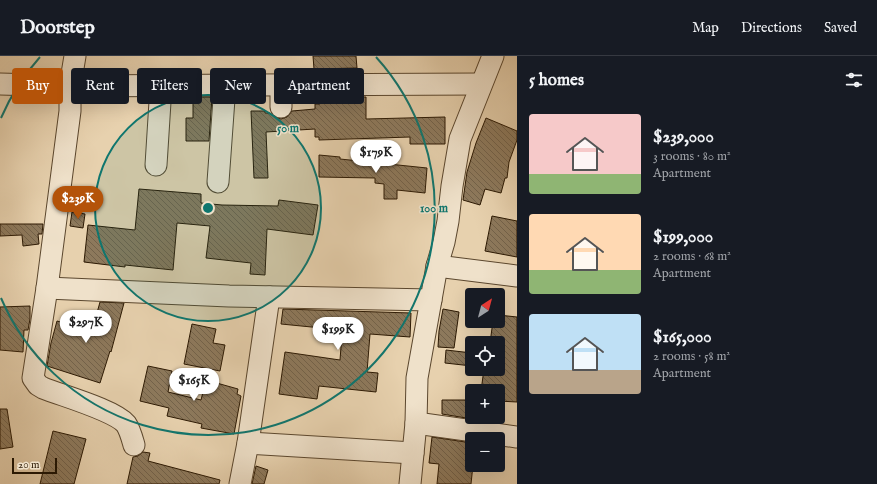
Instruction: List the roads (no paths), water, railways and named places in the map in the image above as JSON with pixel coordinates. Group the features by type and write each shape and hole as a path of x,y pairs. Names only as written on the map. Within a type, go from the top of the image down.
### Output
{"street":[{"path":"75,56 70,86 70,111 47,288 33,378 38,385 43,388 100,409 119,419 126,425 134,444"},
{"path":"410,484 416,423 417,378 437,266 448,221 460,139 470,117 492,56"},
{"path":"0,84 137,86"},
{"path":"364,85 481,84"},
{"path":"156,165 160,104"},
{"path":"218,182 224,104"},
{"path":"437,266 517,276"},
{"path":"47,288 269,297 431,300"},
{"path":"240,484 248,443 269,297"},
{"path":"416,423 517,437"},
{"path":"248,443 413,453"}]}
